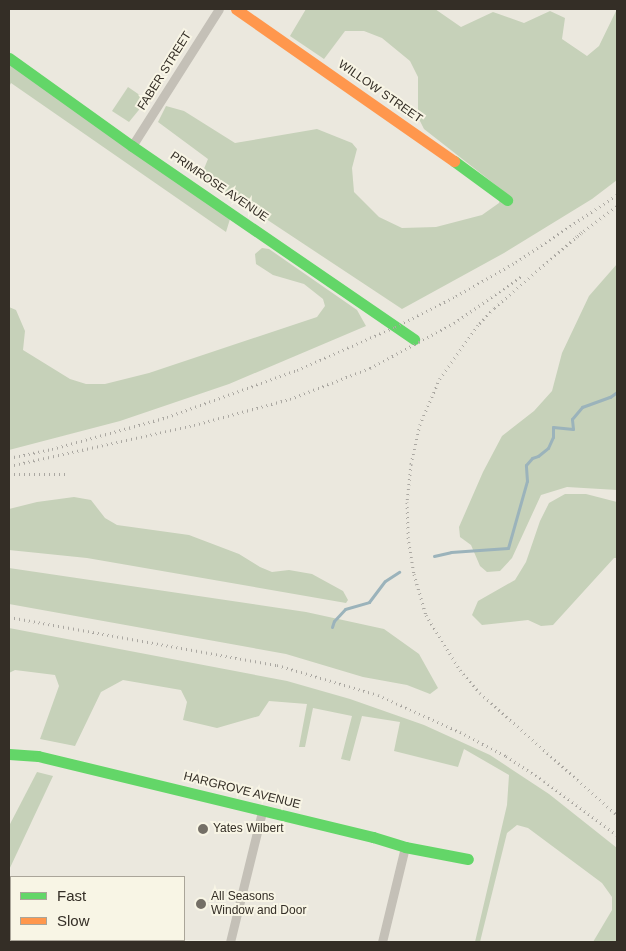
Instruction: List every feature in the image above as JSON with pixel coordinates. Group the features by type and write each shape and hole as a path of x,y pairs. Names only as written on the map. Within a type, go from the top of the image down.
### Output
{"street":[{"name":"FABER STREET","path":"132,146 219,9"},
{"name":"WILLOW STREET","path":"236,9 413,131 507,200"},
{"name":"PRIMROSE AVENUE","path":"9,58 132,146 414,339"},
{"name":"HARGROVE AVENUE","path":"9,754 48,758 262,812 373,837 405,847 468,859"},
{"path":"230,942 262,812"},
{"path":"382,942 405,847"}],"green space":[{"path":"306,9 435,9 461,27 493,12 524,23 550,11 565,18 562,39 587,56 599,46 617,9 617,180 592,199 504,253 402,309 201,176 208,159 158,122 166,106 184,111 235,143 317,129 352,143 357,149 352,168 354,192 379,217 402,228 436,227 482,215 499,203 502,190 424,129 418,117 418,77 410,61 382,38 364,31 345,31 324,59 290,36"},
{"path":"9,64 230,219 226,232 11,83 9,87"},
{"path":"128,87 147,100 129,122 112,111"},
{"path":"262,248 269,249 357,310 366,326 229,384 120,421 9,450 9,307 16,310 25,331 23,350 70,379 86,384 105,384 149,373 317,317 325,306 323,299 304,284 273,275 256,264 255,254"},
{"path":"617,264 617,490 567,487 541,495 512,558 500,571 487,572 480,566 471,545 460,537 459,527 483,472 502,436 534,411 552,391 562,353 589,296"},
{"path":"565,494 586,494 617,502 617,558 614,558 553,625 541,626 528,620 482,625 472,615 478,601 515,580 526,562 540,521 549,503"},
{"path":"74,497 91,500 105,518 117,525 189,535 239,554 272,572 289,570 312,574 343,591 348,600 346,603 87,558 9,550 9,509 37,502"},
{"path":"9,568 306,612 384,629 419,654 438,688 430,694 407,685 363,677 286,654 9,604"},
{"path":"9,628 287,681 350,699 424,725 490,755 549,794 617,848 617,942 593,942 612,910 612,897 602,883 528,828 517,825 507,833 480,942 475,942 507,805 509,775 464,749 458,767 394,751 400,722 362,716 350,761 341,759 352,716 313,708 305,747 299,747 307,704 269,701 259,716 217,728 183,720 187,702 181,690 123,680 101,692 75,746 40,739 59,686 55,675 15,670 9,673"},
{"path":"37,772 53,776 9,870 9,826"}],"waterway":[{"path":"434,556 451,552 508,548 527,481 526,465 532,458 548,448 553,437 553,427 573,429 572,419 582,407 610,397 617,392"},
{"path":"332,627 334,621 345,609 369,602 385,581 399,572"}],"railway":[{"path":"9,458 52,449 167,417 297,370 395,327 456,296 516,262 617,195"},
{"path":"576,237 617,206"},
{"path":"582,232 494,308 478,325 440,378 420,424 411,464 407,502 408,537 414,574 426,615 460,670 480,693 617,815"},
{"path":"9,466 194,425 290,399 370,368 454,323 522,276"},
{"path":"9,474 67,474"},
{"path":"9,617 277,665 378,695 460,732 506,756 544,781 617,835"}],"traffic: fast":[{"path":"9,58 132,146 414,339"},
{"path":"454,161 507,200"},
{"path":"9,754 38,756 373,837 405,847 468,859"}],"traffic: slow":[{"path":"236,9 454,161"}],"place":[{"name":"Yates Wilbert","path":"203,829"},
{"name":"All Seasons Window and Door","path":"201,904"}]}
